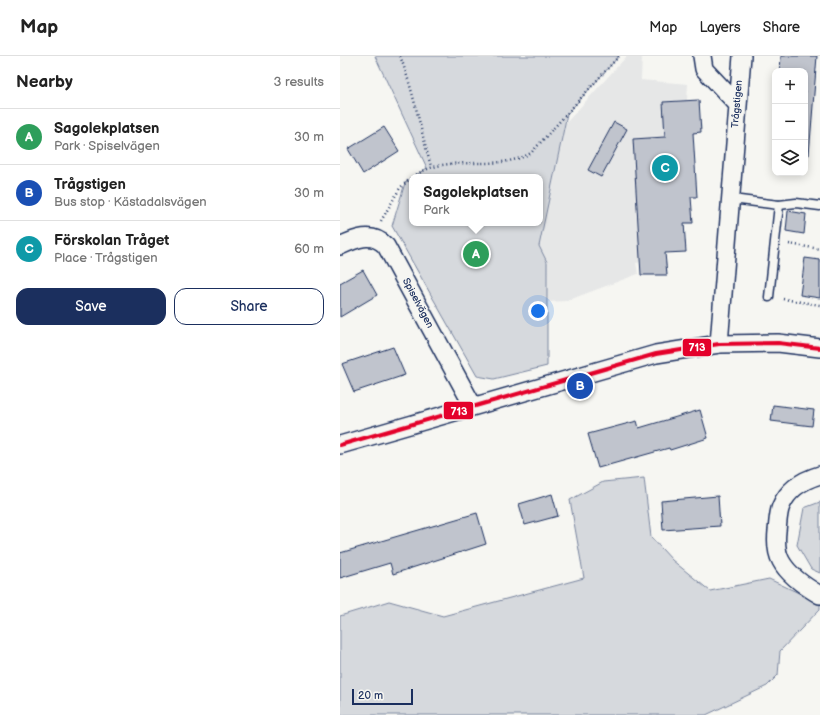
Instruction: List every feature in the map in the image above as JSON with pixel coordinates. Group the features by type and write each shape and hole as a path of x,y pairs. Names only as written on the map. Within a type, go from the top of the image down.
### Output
{"street":[{"path":"702,56 704,69 737,104"},
{"name":"Trågstigen","path":"719,344 742,56"},
{"path":"340,246 356,238 375,238"},
{"name":"Spiselvägen","path":"375,238 383,243 389,251 473,406"},
{"path":"340,444 656,354 719,344 778,343 820,348"},
{"path":"820,475 808,478 792,489 780,507 776,542 780,560 787,570 799,581 820,595"}],"lane":[{"path":"730,201 740,200 779,206 796,203 820,206"},
{"path":"769,297 779,206"}],"path":[{"path":"400,56 411,83 431,166"},
{"path":"417,174 431,166 445,163 503,161 524,157 531,153 619,56"},
{"path":"375,238 381,221 400,188 409,180"},
{"path":"775,241 820,249"},
{"path":"769,297 820,305"}],"shaded area":[{"path":"375,56 619,56 567,114 539,246 547,262 547,366 494,379 477,376 392,226 405,183 409,180 409,226 543,226 543,174 418,174 427,168"},
{"path":"627,56 642,56 641,80 688,84 687,100 663,102 665,137 633,139 637,202 668,220 638,222 641,262 636,263 638,274 566,301 548,302 547,262 539,246 565,124"},
{"path":"644,478 651,537 672,560 710,591 769,579 820,603 820,609 780,651 778,675 767,686 706,715 340,715 340,616 389,601 443,616 584,578 570,500 603,482"},
{"path":"820,502 820,573 811,569 797,545 804,508"}],"building":[{"path":"781,56 817,56 809,155 808,68 780,68"},
{"path":"699,100 701,132 693,133 697,197 691,197 693,223 684,223 686,252 665,253 667,275 641,275 633,139 665,137 663,102"},
{"path":"614,122 627,129 601,177 588,170"},
{"path":"384,127 399,151 363,174 348,149"},
{"path":"788,211 806,214 804,234 786,231"},
{"path":"805,258 820,260 820,298 800,295"},
{"path":"363,270 377,295 340,317 340,283"},
{"path":"393,347 405,375 354,392 342,364"},
{"path":"773,405 814,410 812,426 771,421"},
{"path":"700,410 708,438 670,450 669,448 598,468 588,434 637,421 639,428"},
{"path":"552,494 558,516 525,525 519,504"},
{"path":"718,496 720,526 663,530 661,501"},
{"path":"477,513 486,544 393,574 390,563 340,578 340,553"}],"transit line":[{"name":"713","path":"340,445 656,354 719,344 778,343 820,348"}],"place":[{"name":"Förskolan Tråget","path":"665,168"},
{"name":"Sagolekplatsen","path":"476,254"},
{"name":"Trågstigen","path":"580,386"}]}
